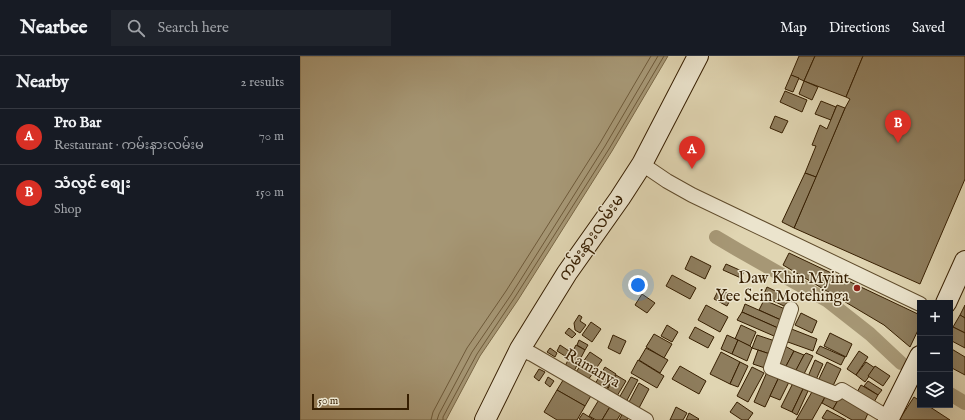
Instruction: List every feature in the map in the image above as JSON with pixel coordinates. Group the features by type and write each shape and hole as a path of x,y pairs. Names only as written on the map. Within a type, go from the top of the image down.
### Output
{"main road":[{"name":"ကမ်းနားလမ်းမ","path":"485,420 520,349 567,272 620,198 642,164 698,56"},
{"path":"948,300 961,282 965,261"},
{"path":"888,419 917,362"}],"street":[{"path":"642,164 692,195 917,303"},
{"path":"791,309 771,368 836,394 842,390 888,419"},
{"name":"Ramanya","path":"520,349 532,354 646,420"}],"water":[{"path":"300,56 668,56 612,151 518,300 480,356 446,420 300,420"}],"building":[{"path":"799,56 815,56 804,81 791,75"},
{"path":"815,56 863,56 846,97 804,81"},
{"path":"863,56 965,56 965,179 920,284 794,228 850,99 846,97"},
{"path":"791,75 799,78 793,92 785,89"},
{"path":"804,81 818,87 812,100 799,94"},
{"path":"785,91 807,100 802,112 780,102"},
{"path":"821,101 836,107 831,120 815,114"},
{"path":"837,105 845,108 816,177 805,173 816,146 812,145 820,125 827,129"},
{"path":"775,116 788,121 782,133 770,128"},
{"path":"805,173 816,177 794,228 782,222"},
{"path":"789,253 917,314 917,332 910,347 884,325 783,265"},
{"path":"691,256 711,266 705,279 685,269"},
{"path":"726,264 744,272 741,278 723,270"},
{"path":"672,275 696,288 690,299 666,286"},
{"path":"767,287 790,298 786,307 763,296"},
{"path":"719,289 732,296 727,306 714,299"},
{"path":"642,294 655,303 647,313 635,305"},
{"path":"764,300 785,309 781,320 759,310"},
{"path":"745,304 781,320 778,328 742,312"},
{"path":"706,305 728,317 720,332 698,320"},
{"path":"965,305 965,318 960,315"},
{"path":"742,312 778,328 774,336 737,320"},
{"path":"801,313 817,321 812,333 795,325"},
{"path":"579,315 582,317 580,321 586,325 580,333 575,330 574,323"},
{"path":"960,315 965,318 965,333 953,327"},
{"path":"591,322 601,329 592,342 582,335"},
{"path":"667,325 678,332 672,342 661,336"},
{"path":"741,325 756,332 750,346 735,339"},
{"path":"695,327 714,337 708,348 689,338"},
{"path":"953,327 965,333 965,348 953,342"},
{"path":"569,328 576,334 572,338 565,333"},
{"path":"789,328 817,339 813,351 785,341"},
{"path":"830,333 852,344 846,357 824,346"},
{"path":"654,334 672,344 664,358 646,347"},
{"path":"613,335 626,341 620,354 608,348"},
{"path":"727,335 738,340 732,354 721,349"},
{"path":"757,335 775,341 770,354 752,348"},
{"path":"579,340 588,345 585,350 577,345"},
{"path":"738,340 752,348 747,361 732,354"},
{"path":"560,345 569,351 565,356 557,351"},
{"path":"576,345 585,350 574,371 565,366"},
{"path":"785,346 794,351 785,368 775,366"},
{"path":"820,346 845,357 841,365 816,353"},
{"path":"550,348 557,353 555,357 547,352"},
{"path":"646,348 668,360 660,373 639,360"},
{"path":"758,350 770,354 765,368 753,364"},
{"path":"953,350 965,357 965,375 953,369"},
{"path":"794,351 804,355 795,373 785,368"},
{"path":"859,351 868,357 856,375 847,369"},
{"path":"590,352 602,360 588,380 576,372"},
{"path":"721,352 740,362 730,384 710,374"},
{"path":"806,353 813,356 804,374 796,370"},
{"path":"638,360 664,376 657,388 631,373"},
{"path":"815,360 823,364 815,382 807,379"},
{"path":"740,362 748,366 738,387 730,384"},
{"path":"827,362 841,369 832,388 818,381"},
{"path":"866,362 875,368 865,382 856,375"},
{"path":"680,366 706,381 699,394 672,379"},
{"path":"875,366 890,376 883,386 868,376"},
{"path":"605,367 616,374 606,390 595,384"},
{"path":"752,367 764,373 748,402 737,396"},
{"path":"539,369 545,372 539,381 534,377"},
{"path":"767,372 779,377 765,407 754,402"},
{"path":"616,375 626,381 617,396 607,390"},
{"path":"548,377 554,381 550,387 545,383"},
{"path":"565,377 592,394 585,406 557,390"},
{"path":"631,377 638,380 626,402 619,398"},
{"path":"779,377 789,382 780,400 770,396"},
{"path":"868,381 882,390 878,395 864,386"},
{"path":"639,383 649,389 639,408 629,402"},
{"path":"793,383 803,389 792,412 781,407"},
{"path":"861,385 878,395 873,404 856,394"},
{"path":"803,389 808,391 797,415 792,412"},
{"path":"557,390 585,406 577,420 557,420 544,412"},
{"path":"813,390 825,397 812,420 796,420"},
{"path":"827,393 838,400 833,409 822,403"},
{"path":"841,395 869,411 865,420 852,420 833,409"},
{"path":"914,397 917,399 917,408 932,408 950,420 899,420"},
{"path":"600,398 611,405 602,420 596,420 589,416"},
{"path":"737,402 753,413 748,420 742,420 730,412"},
{"path":"611,405 622,412 617,420 602,420"},
{"path":"676,407 687,413 683,420 670,420"},
{"path":"827,410 846,420 826,420 822,418"},
{"path":"583,413 594,420 579,419"},
{"path":"623,413 629,416 627,420 619,420"},
{"path":"689,413 699,419 686,420"}],"waterway":[{"path":"716,237 828,301 870,334 901,363"},
{"path":"953,396 965,403"}],"place":[{"name":"သံလွင် စျေး","path":"898,143"},
{"name":"Pro Bar","path":"692,169"},
{"name":"Daw Khin Myint Yee Sein Motehinga","path":"857,288"}]}
